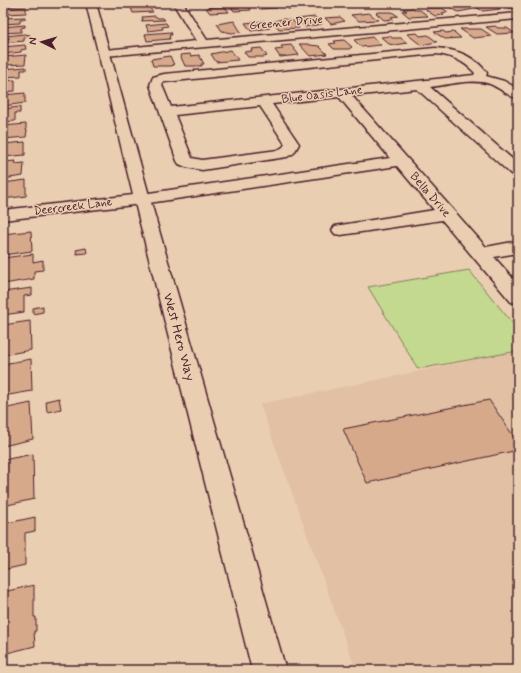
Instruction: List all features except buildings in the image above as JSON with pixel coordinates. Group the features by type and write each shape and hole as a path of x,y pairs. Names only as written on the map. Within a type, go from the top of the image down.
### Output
{"street":[{"name":"West Hero Way","path":"91,3 142,199 269,670"},
{"path":"178,3 203,43"},
{"name":"Greener Drive","path":"104,53 518,16"},
{"path":"264,102 292,144 290,150 282,154 202,165 192,164 185,161 156,85 157,80 164,78 445,51 455,53 478,68 481,72 478,78"},
{"name":"Blue Oasis Lane","path":"166,112 478,78 502,84 518,95"},
{"path":"419,84 518,172"},
{"name":"Bella Drive","path":"342,93 518,298"},
{"name":"Deercreek Lane","path":"3,215 142,199 401,161"},
{"path":"341,230 446,214"},
{"path":"480,254 518,247"}],"shaded area":[{"path":"518,351 518,670 356,670 260,404"}],"green space":[{"path":"469,270 518,330 518,351 418,369 368,287"}]}
